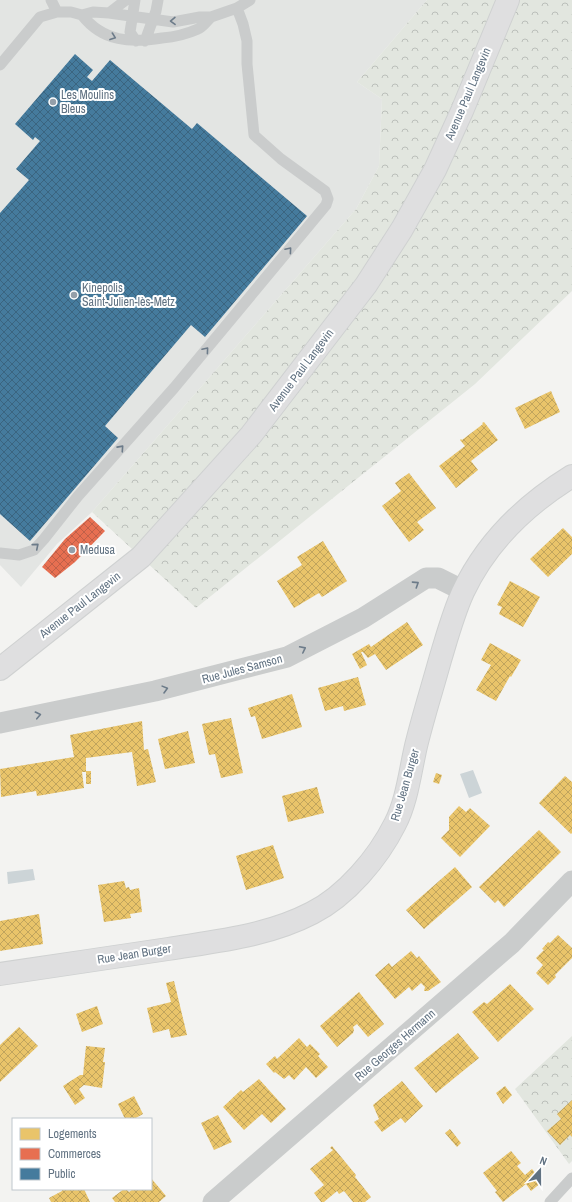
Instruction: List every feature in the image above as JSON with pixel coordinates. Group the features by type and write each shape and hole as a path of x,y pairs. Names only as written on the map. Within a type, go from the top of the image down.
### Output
{"main road":[{"name":"Avenue Paul Langevin","path":"0,669 141,557 251,435 366,285 402,229 435,170 462,111 508,0"},
{"name":"Rue Jean Burger","path":"0,974 220,941 274,930 313,913 334,899 362,872 385,841 396,823 403,802 421,728 450,624 464,591 495,541 511,522 550,489 572,476"}],"street":[{"name":"Rue Jules Samson","path":"0,723 155,691 287,657 363,618 426,578 438,578 464,591"},
{"name":"Rue Georges Hermann","path":"213,1202 512,943 572,881"}],"lane":[{"path":"52,0 57,12"},
{"path":"109,13 126,0"},
{"path":"135,0 130,32 140,41"},
{"path":"140,41 153,20 158,0"},
{"path":"0,65 40,17 57,12 71,12 82,15 93,12 109,13 173,22 200,17 211,17 237,8 250,0"},
{"path":"0,553 19,555 34,550 78,496 174,388 326,205 328,199 324,191 281,159 254,135 247,64 247,41 237,8"},
{"path":"82,15 89,24 109,36 124,41 140,41 171,37 199,29 211,17"},
{"path":"550,1202 572,1178"}],"shaded area":[{"path":"0,0 427,0 357,82 382,99 379,166 356,209 92,512 57,544 21,587 0,565"},
{"path":"473,770 482,793 469,798 460,774"},
{"path":"33,869 35,880 8,884 7,872"}],"green space":[{"path":"427,0 572,0 572,291 475,384 196,608 92,512 356,209 379,166 382,99 357,82"},
{"path":"572,1036 572,1161 569,1164 515,1089"}],"building: Logements":[{"path":"551,391 560,412 525,429 515,408"},
{"path":"484,422 498,440 471,461 478,470 456,488 439,466 465,446 460,440 461,439 462,440"},
{"path":"409,473 436,508 417,522 424,530 409,542 382,506 401,491 395,483"},
{"path":"563,528 572,537 572,554 548,577 530,559"},
{"path":"323,541 347,581 322,597 319,593 294,608 277,581 302,565 297,557"},
{"path":"510,581 540,597 523,627 499,614 502,607 497,605"},
{"path":"407,622 423,645 386,670 375,654 368,658 363,652 361,652 367,665 360,669 352,654 369,644 371,647"},
{"path":"490,643 521,660 496,701 476,690 491,665 481,660"},
{"path":"358,677 366,705 344,711 343,706 325,711 318,688"},
{"path":"292,694 302,727 262,739 255,716 251,717 248,708"},
{"path":"231,718 243,773 221,778 215,754 209,755 202,724"},
{"path":"142,721 144,750 148,749 156,782 137,786 132,752 86,758 86,772 82,772 84,788 37,796 36,791 1,797 0,769 74,757 70,735"},
{"path":"188,731 195,763 165,769 158,739"},
{"path":"86,771 91,771 91,784 86,784"},
{"path":"436,773 442,775 439,784 433,782"},
{"path":"565,776 572,782 571,834 539,803"},
{"path":"317,787 324,813 288,822 282,796"},
{"path":"459,806 466,812 470,808 490,826 460,857 441,838 449,830 449,817"},
{"path":"539,830 561,852 504,907 498,900 495,903 479,887"},
{"path":"273,845 284,878 246,890 236,856"},
{"path":"455,867 472,887 424,929 406,910"},
{"path":"124,881 126,888 129,887 130,890 139,888 142,912 130,914 131,918 104,922 98,885"},
{"path":"39,914 43,944 0,951 0,921"},
{"path":"558,935 572,948 572,958 555,975 556,977 548,985 536,973 543,965 536,958 544,950 542,949 548,942 550,943"},
{"path":"411,951 417,958 419,956 441,982 428,991 424,991 425,987 421,983 412,991 409,987 395,999 375,975 389,963 392,967"},
{"path":"174,981 187,1035 171,1038 169,1029 153,1033 147,1008 171,1002 166,983"},
{"path":"510,984 534,1009 498,1042 472,1012 484,1002 487,1004"},
{"path":"359,992 384,1024 368,1037 357,1024 353,1027 353,1033 337,1047 320,1026"},
{"path":"97,1006 103,1024 82,1032 76,1014"},
{"path":"19,1027 38,1046 0,1082 0,1045"},
{"path":"458,1033 479,1058 436,1093 414,1068"},
{"path":"299,1038 307,1047 310,1044 320,1054 318,1056 328,1067 316,1078 306,1067 294,1080 289,1075 284,1079 275,1072 274,1073 266,1064 275,1056 277,1059"},
{"path":"86,1046 105,1048 102,1088 84,1085 79,1089 85,1098 75,1105 63,1086 80,1075 83,1075"},
{"path":"259,1079 286,1109 271,1123 262,1114 244,1130 223,1107 241,1090 243,1092"},
{"path":"402,1081 423,1106 405,1123 401,1118 382,1132 374,1122 379,1119 373,1105"},
{"path":"505,1086 512,1095 503,1104 496,1093"},
{"path":"134,1096 143,1114 136,1118 125,1118 118,1104"},
{"path":"572,1100 572,1137 570,1135 560,1145 547,1131 561,1119 557,1114"},
{"path":"218,1115 232,1142 214,1150 201,1123"},
{"path":"450,1129 461,1143 457,1147 445,1133"},
{"path":"332,1146 356,1175 355,1177 371,1197 365,1202 353,1202 344,1191 339,1194 337,1191 324,1202 321,1202 314,1193 324,1185 310,1169 333,1150 330,1148"},
{"path":"511,1151 521,1163 517,1166 525,1175 532,1169 542,1182 531,1191 526,1184 503,1202 495,1192 497,1191 483,1173"},
{"path":"152,1179 166,1196 159,1202 115,1202 112,1198 123,1190 127,1190 129,1192 132,1190 152,1190"},
{"path":"84,1190 90,1202 51,1202 49,1198 62,1191"}],"building: Commerces":[{"name":"Medusa","path":"90,517 105,531 75,562 55,578 42,567 65,539"}],"building: Public":[{"path":"75,54 93,70 87,77 92,81 110,60 192,129 197,123 307,216 205,337 191,325 105,426 118,438 30,541 0,514 0,213 29,180 16,169 40,141 35,137 33,140 15,124"}],"place":[{"name":"Les Moulins Bleus","path":"53,102"},
{"name":"Kinepolis Saint-Julien-lès-Metz","path":"74,295"},
{"name":"Medusa","path":"72,550"}]}
